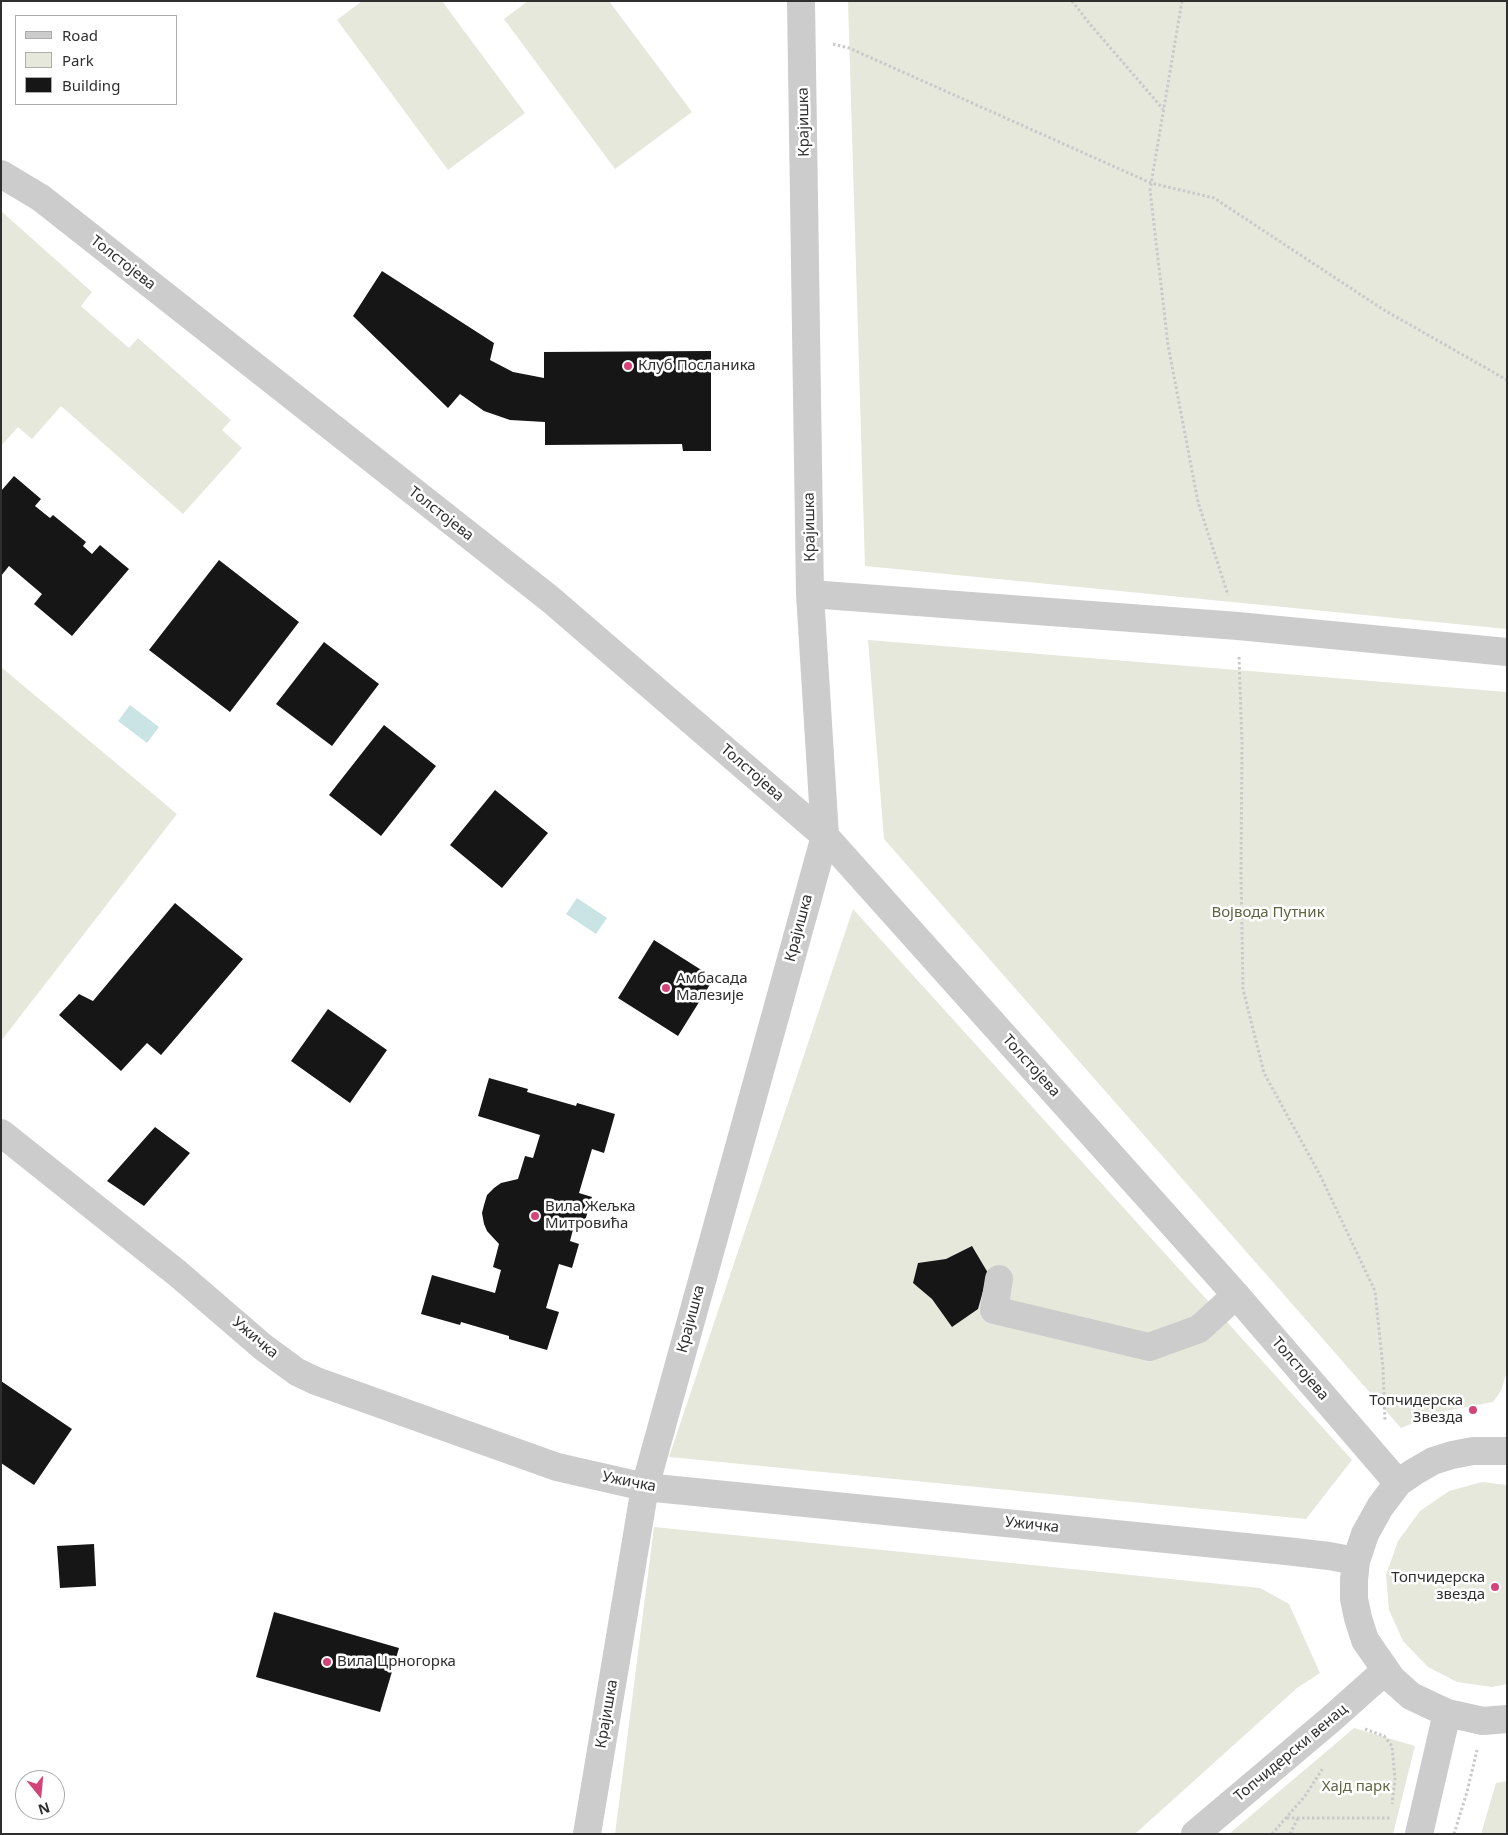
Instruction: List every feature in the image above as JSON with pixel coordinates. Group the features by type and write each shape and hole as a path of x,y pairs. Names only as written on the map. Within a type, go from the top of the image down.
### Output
{"street":[{"name":"Крајишка","path":"587,1834 645,1487 824,836 810,594 802,37 796,4"},
{"name":"Толстојева","path":"1,174 42,198 550,599 824,836 1236,1295 1398,1484"},
{"path":"810,594 1238,626 1507,652"},
{"name":"Ужичка","path":"1,1133 177,1273 263,1347 297,1372 316,1381 556,1467 645,1487 1286,1551 1329,1556 1356,1562"},
{"path":"1000,1280 994,1310 1150,1347 1199,1329 1236,1295"},
{"path":"1495,1720 1447,1713 1411,1696 1385,1671 1365,1640 1354,1599 1354,1580 1356,1562 1365,1534 1380,1506 1398,1484 1414,1472 1452,1455 1473,1451 1507,1451"},
{"name":"Топчидерски венац","path":"1195,1834 1385,1671"},
{"path":"1420,1834 1447,1713"}],"path":[{"path":"1072,1 1163,109"},
{"path":"1182,1 1150,190 1168,345 1198,502 1238,626 1242,743 1241,874 1243,989 1264,1073 1320,1175 1375,1291 1383,1368 1386,1429"},
{"path":"802,37 849,48 1151,183 1214,198 1384,310 1507,380"},
{"path":"1454,1834 1467,1792 1495,1720"},
{"path":"1391,1808 1395,1779 1394,1755"},
{"path":"1272,1834 1306,1796 1323,1770 1324,1762"},
{"path":"1287,1818 1390,1818 1388,1826"},
{"path":"1290,1834 1298,1818"}],"green space":[{"path":"362,1 442,1 525,113 448,170 337,20"},
{"path":"528,1 609,1 692,112 615,169 504,19"},
{"path":"848,1 1507,1 1507,629 865,566"},
{"path":"1,211 92,292 81,306 129,348 138,338 231,420 222,430 242,448 183,514 61,406 32,439 18,427 1,446"},
{"name":"Војвода Путник","path":"868,640 1507,692 1507,1371 1501,1391 1493,1402 1440,1412 1401,1428 884,839"},
{"path":"1,667 177,814 1,1041"},
{"path":"853,909 1352,1460 1306,1519 669,1457"},
{"path":"1482,1482 1507,1485 1507,1684 1492,1687 1457,1682 1428,1667 1403,1641 1389,1610 1386,1575 1398,1541 1420,1511 1449,1491"},
{"path":"654,1527 1260,1588 1289,1604 1320,1673 1297,1688 1135,1834 615,1834"},
{"name":"Хајд парк","path":"1354,1728 1415,1746 1393,1834 1229,1834"},
{"path":"1507,1781 1507,1834 1481,1834 1496,1783"}],"water":[{"path":"130,705 159,727 147,743 118,721"},
{"path":"577,898 607,918 596,934 566,914"}],"building":[{"name":"Клуб Посланика","path":"382,271 494,343 490,360 513,372 544,378 544,352 711,351 711,451 683,451 682,444 545,445 545,422 510,420 484,411 460,394 448,408 353,316"},
{"path":"14,476 41,499 35,506 50,518 53,515 86,542 83,546 92,554 100,545 129,569 72,636 34,604 42,594 9,566 1,576 1,491"},
{"path":"219,560 299,622 230,712 149,650"},
{"path":"324,642 379,684 332,746 276,704"},
{"path":"384,725 436,766 381,836 329,795"},
{"path":"495,790 548,833 502,888 450,845"},
{"path":"175,903 243,959 161,1055 147,1043 121,1071 59,1015 79,994 93,1001"},
{"name":"Амбасада Малезије","path":"654,940 714,978 678,1036 618,998"},
{"path":"328,1009 387,1050 350,1103 291,1061"},
{"name":"Вила Жељка Митровића","path":"489,1078 528,1089 527,1092 576,1106 577,1103 615,1114 604,1153 592,1149 579,1193 592,1197 585,1221 576,1218 570,1241 579,1244 572,1268 559,1264 546,1308 559,1312 547,1350 509,1339 509,1336 461,1322 460,1325 421,1314 432,1275 495,1293 501,1270 493,1267 499,1244 487,1231 484,1224 482,1213 484,1205 487,1195 494,1188 501,1183 518,1179 525,1156 533,1158 540,1135 478,1116"},
{"path":"155,1127 190,1153 144,1206 107,1181"},
{"path":"972,1246 988,1273 978,1309 952,1327 932,1299 913,1283 918,1263 946,1259"},
{"path":"1,1381 72,1429 34,1485 1,1463"},
{"path":"94,1544 96,1586 60,1588 57,1546"},
{"name":"Вила Црногорка","path":"274,1612 399,1648 380,1712 256,1677"}],"place":[{"name":"Клуб Посланика","path":"628,366"},
{"name":"Амбасада Малезије","path":"666,988"},
{"name":"Вила Жељка Митровића","path":"535,1216"},
{"name":"Топчидерска Звезда","path":"1473,1410"},
{"name":"Топчидерска звезда","path":"1495,1587"},
{"name":"Вила Црногорка","path":"327,1662"}]}
